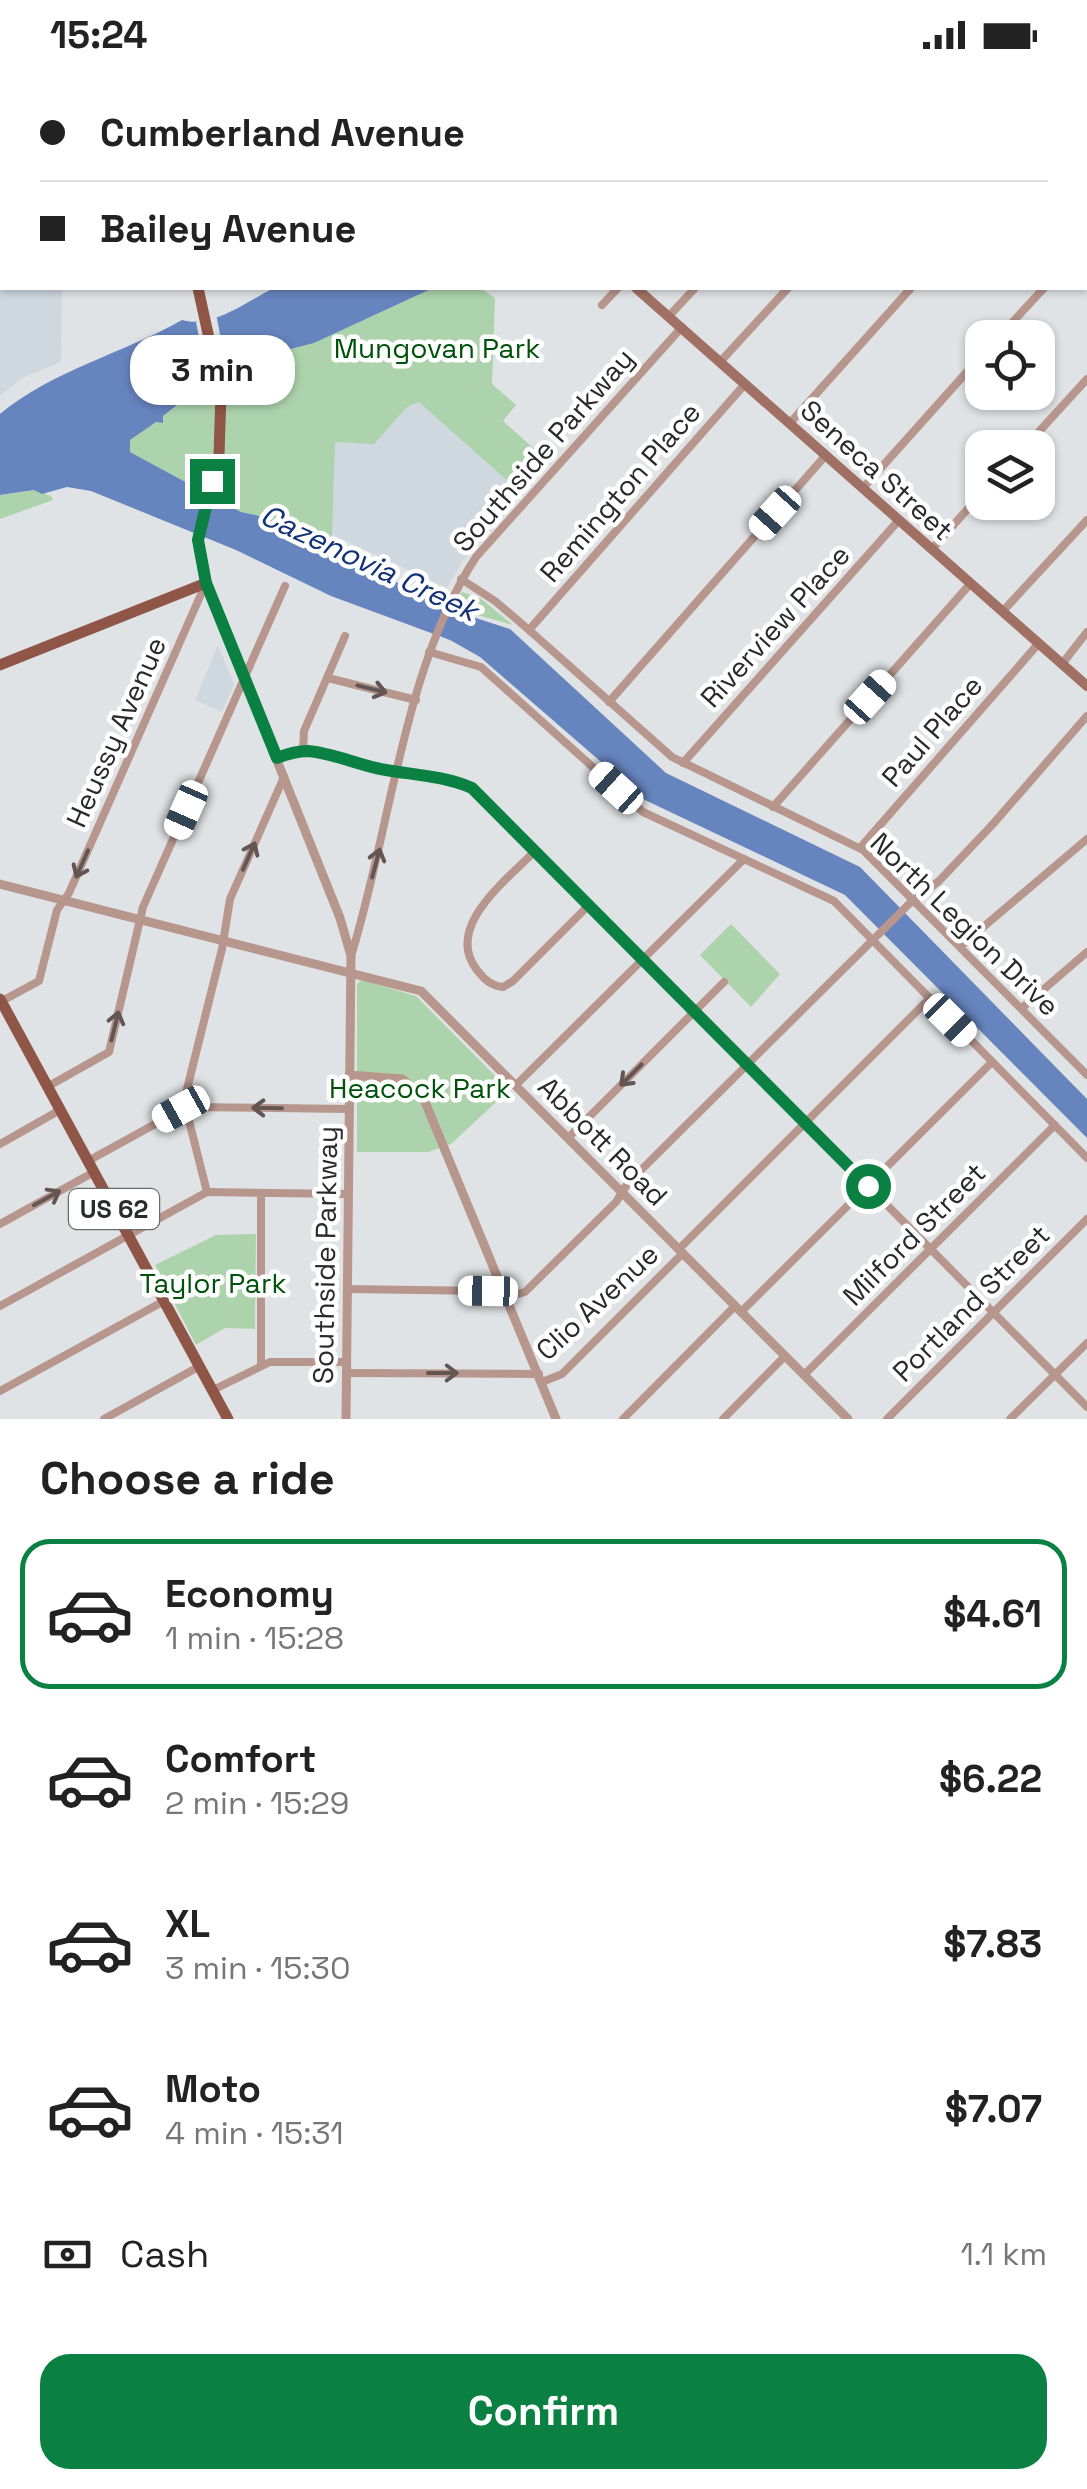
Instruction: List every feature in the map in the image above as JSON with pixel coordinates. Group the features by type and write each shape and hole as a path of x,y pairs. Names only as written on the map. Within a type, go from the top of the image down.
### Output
{"main road":[{"path":"0,665 206,583 198,540 220,455 222,427 218,383 198,290"},
{"name":"Seneca Street","path":"638,290 1087,686"},
{"name":"US 62","path":"0,1001 228,1419"}],"street":[{"path":"602,305 616,290"},
{"path":"668,316 693,290"},
{"path":"720,362 786,290"},
{"path":"790,423 909,290"},
{"path":"1015,320 1042,290"},
{"name":"Southside Parkway","path":"346,1419 351,956 429,652 461,579 476,557 682,327"},
{"path":"863,488 965,374"},
{"path":"1041,430 1087,380"},
{"name":"Remington Place","path":"529,630 746,384"},
{"path":"609,702 826,455"},
{"path":"932,548 965,512"},
{"name":"Riverview Place","path":"683,762 900,520"},
{"path":"1003,612 1087,520"},
{"name":"North Legion Drive","path":"461,579 495,601 672,757 860,848 1087,1075"},
{"name":"Southside Parkway","path":"206,583 342,924 351,956"},
{"name":"Heussy Avenue","path":"0,1001 39,981 57,910 65,900 206,583"},
{"path":"773,807 971,583"},
{"path":"47,1087 109,1052 140,918 285,586"},
{"path":"1062,664 1087,632"},
{"path":"303,751 304,731 346,636"},
{"path":"1075,650 1087,642"},
{"name":"Paul Place","path":"860,848 1039,643"},
{"path":"429,652 480,668 644,812 834,901 1087,1158"},
{"path":"328,678 416,700"},
{"path":"347,1288 518,1296 525,1292 747,1064 911,902 939,880 1087,716"},
{"path":"277,758 303,751 472,788 1087,1407"},
{"path":"207,1192 186,1093 230,899 284,777"},
{"path":"961,946 1087,839"},
{"path":"535,852 476,910 469,954 475,968 490,984 503,987 512,981 588,905"},
{"path":"516,1085 744,859"},
{"name":"Abbott Road","path":"0,884 420,990 848,1419"},
{"path":"1022,1008 1087,952"},
{"path":"568,1138 724,982"},
{"name":"Clio Avenue","path":"540,1378 562,1374 930,998"},
{"path":"1079,1066 1087,1059"},
{"path":"622,1419 868,1186 992,1062"},
{"path":"349,1074 402,1078 419,1091 556,1419"},
{"path":"0,1224 186,1107 349,1109"},
{"path":"0,1144 60,1110"},
{"name":"Milford Street","path":"804,1375 1055,1125"},
{"path":"0,1306 207,1192 348,1194"},
{"path":"260,1365 261,1193"},
{"name":"Portland Street","path":"887,1419 1087,1219"},
{"path":"0,1391 164,1301"},
{"path":"1010,1419 1087,1343"},
{"path":"723,1419 786,1356"},
{"path":"213,1390 270,1362 540,1378"},
{"path":"104,1419 200,1366"},
{"path":"832,1419 840,1411"}],"shaded area":[{"path":"0,290 62,290 61,362 22,378 0,396"},
{"path":"429,290 483,290 495,298 479,456 522,494 462,562 447,588 333,535 328,549 314,343"},
{"path":"218,645 234,684 222,712 195,700"}],"green space":[{"name":"Mungovan Park","path":"429,290 483,290 495,298 492,384 516,405 503,421 549,462 522,494 419,402 407,407 374,444 335,442 332,535 328,549 264,517 241,512 130,452 130,440 188,398 186,393 283,351 314,343"},
{"path":"35,490 53,500 0,519 0,495"},
{"path":"462,592 480,598 513,625 457,609 455,605"},
{"path":"731,924 780,974 751,1007 700,955"},
{"name":"Heacock Park","path":"362,980 416,996 509,1090 451,1144 428,1152 357,1152 357,984"},
{"name":"Taylor Park","path":"256,1234 255,1329 225,1328 196,1345 155,1265 216,1235"}],"water":[{"path":"270,290 429,290 314,343 283,351 187,393 188,397 163,416 163,423 156,422 130,440 130,452 241,512 264,517 457,612 510,629 666,773 860,867 1087,1099 1087,1138 845,895 645,800 480,657 450,640 331,596 236,550 91,491 67,487 42,494 34,490 0,495 0,414 65,374 182,320 206,321"}],"pier":[{"path":"216,314 229,378 209,387 196,322"}],"route":[{"path":"212,481 198,540 206,583 277,758 312,752 472,788 868,1186"}],"water label":[{"name":"Cazenovia Creek","path":"369,563"}]}
